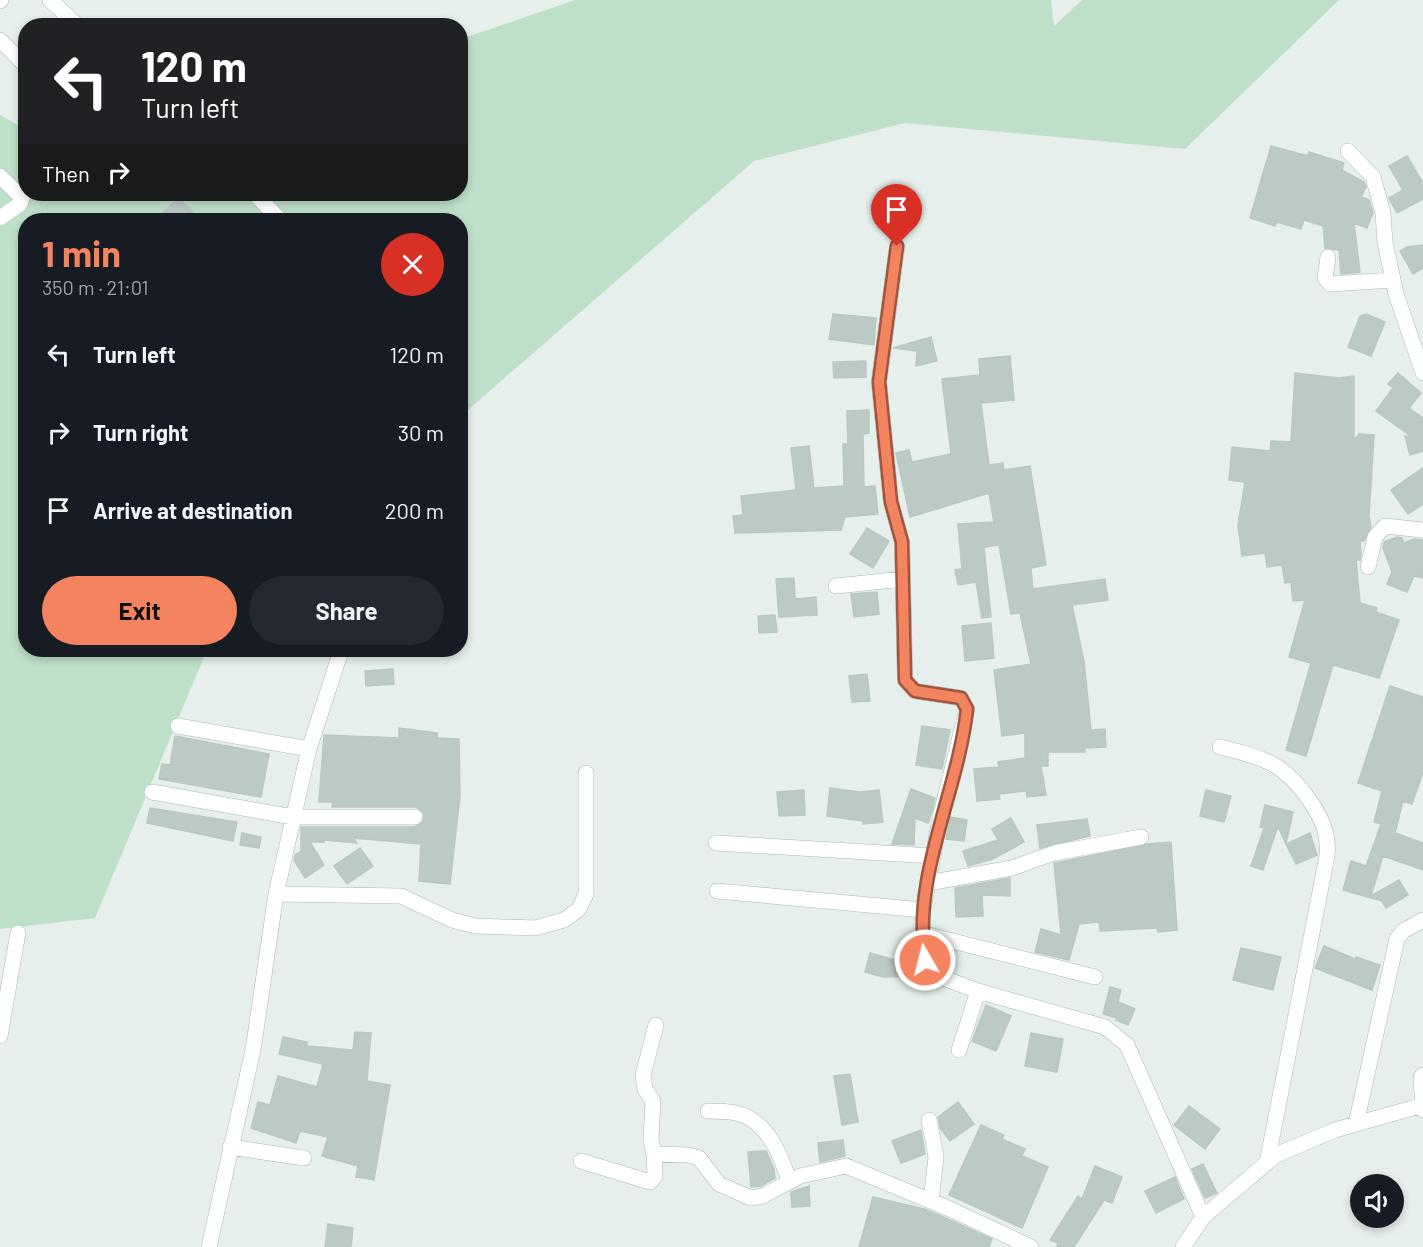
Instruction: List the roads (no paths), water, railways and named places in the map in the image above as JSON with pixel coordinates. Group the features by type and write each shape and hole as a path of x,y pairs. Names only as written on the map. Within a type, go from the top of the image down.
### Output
{"street":[{"path":"50,0 69,18"},
{"path":"0,40 18,58"},
{"path":"1348,151 1373,177 1383,213 1385,242 1393,280 1420,355 1423,372"},
{"path":"0,176 18,194"},
{"path":"0,218 21,201"},
{"path":"262,201 273,213"},
{"path":"897,246 879,382 891,502 902,542 905,680 915,691 961,698 967,709 923,910 921,933 925,960 938,976 978,991 1105,1027 1127,1045 1203,1217"},
{"path":"1328,257 1325,278 1330,284 1393,280"},
{"path":"1368,567 1375,537 1385,526 1423,530"},
{"path":"836,586 903,579"},
{"path":"209,1247 253,1050 276,894 309,749 339,657"},
{"path":"178,726 309,749"},
{"path":"1220,747 1254,755 1293,777 1321,818 1328,838 1325,867 1267,1163"},
{"path":"276,894 401,896 453,920 475,926 535,928 564,920 579,909 586,894 586,773"},
{"path":"152,792 293,817 415,817"},
{"path":"928,883 1012,868 1054,853 1141,837"},
{"path":"716,843 933,856"},
{"path":"717,891 923,910"},
{"path":"1356,1124 1397,939 1403,931 1423,920"},
{"path":"0,1036 18,933"},
{"path":"921,933 1095,977"},
{"path":"959,1050 978,991"},
{"path":"581,1161 650,1182 655,1176 651,1139 653,1101 645,1089 643,1075 656,1025"},
{"path":"1183,1247 1203,1217 1276,1155 1335,1130 1422,1107 1420,1077 1423,1075"},
{"path":"708,1111 735,1112 754,1123 778,1148 789,1181"},
{"path":"928,1120 936,1157 931,1201"},
{"path":"230,1147 304,1158"},
{"path":"654,1154 688,1155 699,1158 718,1184 751,1198 763,1196 789,1181 846,1166 931,1201 1031,1247"}]}
